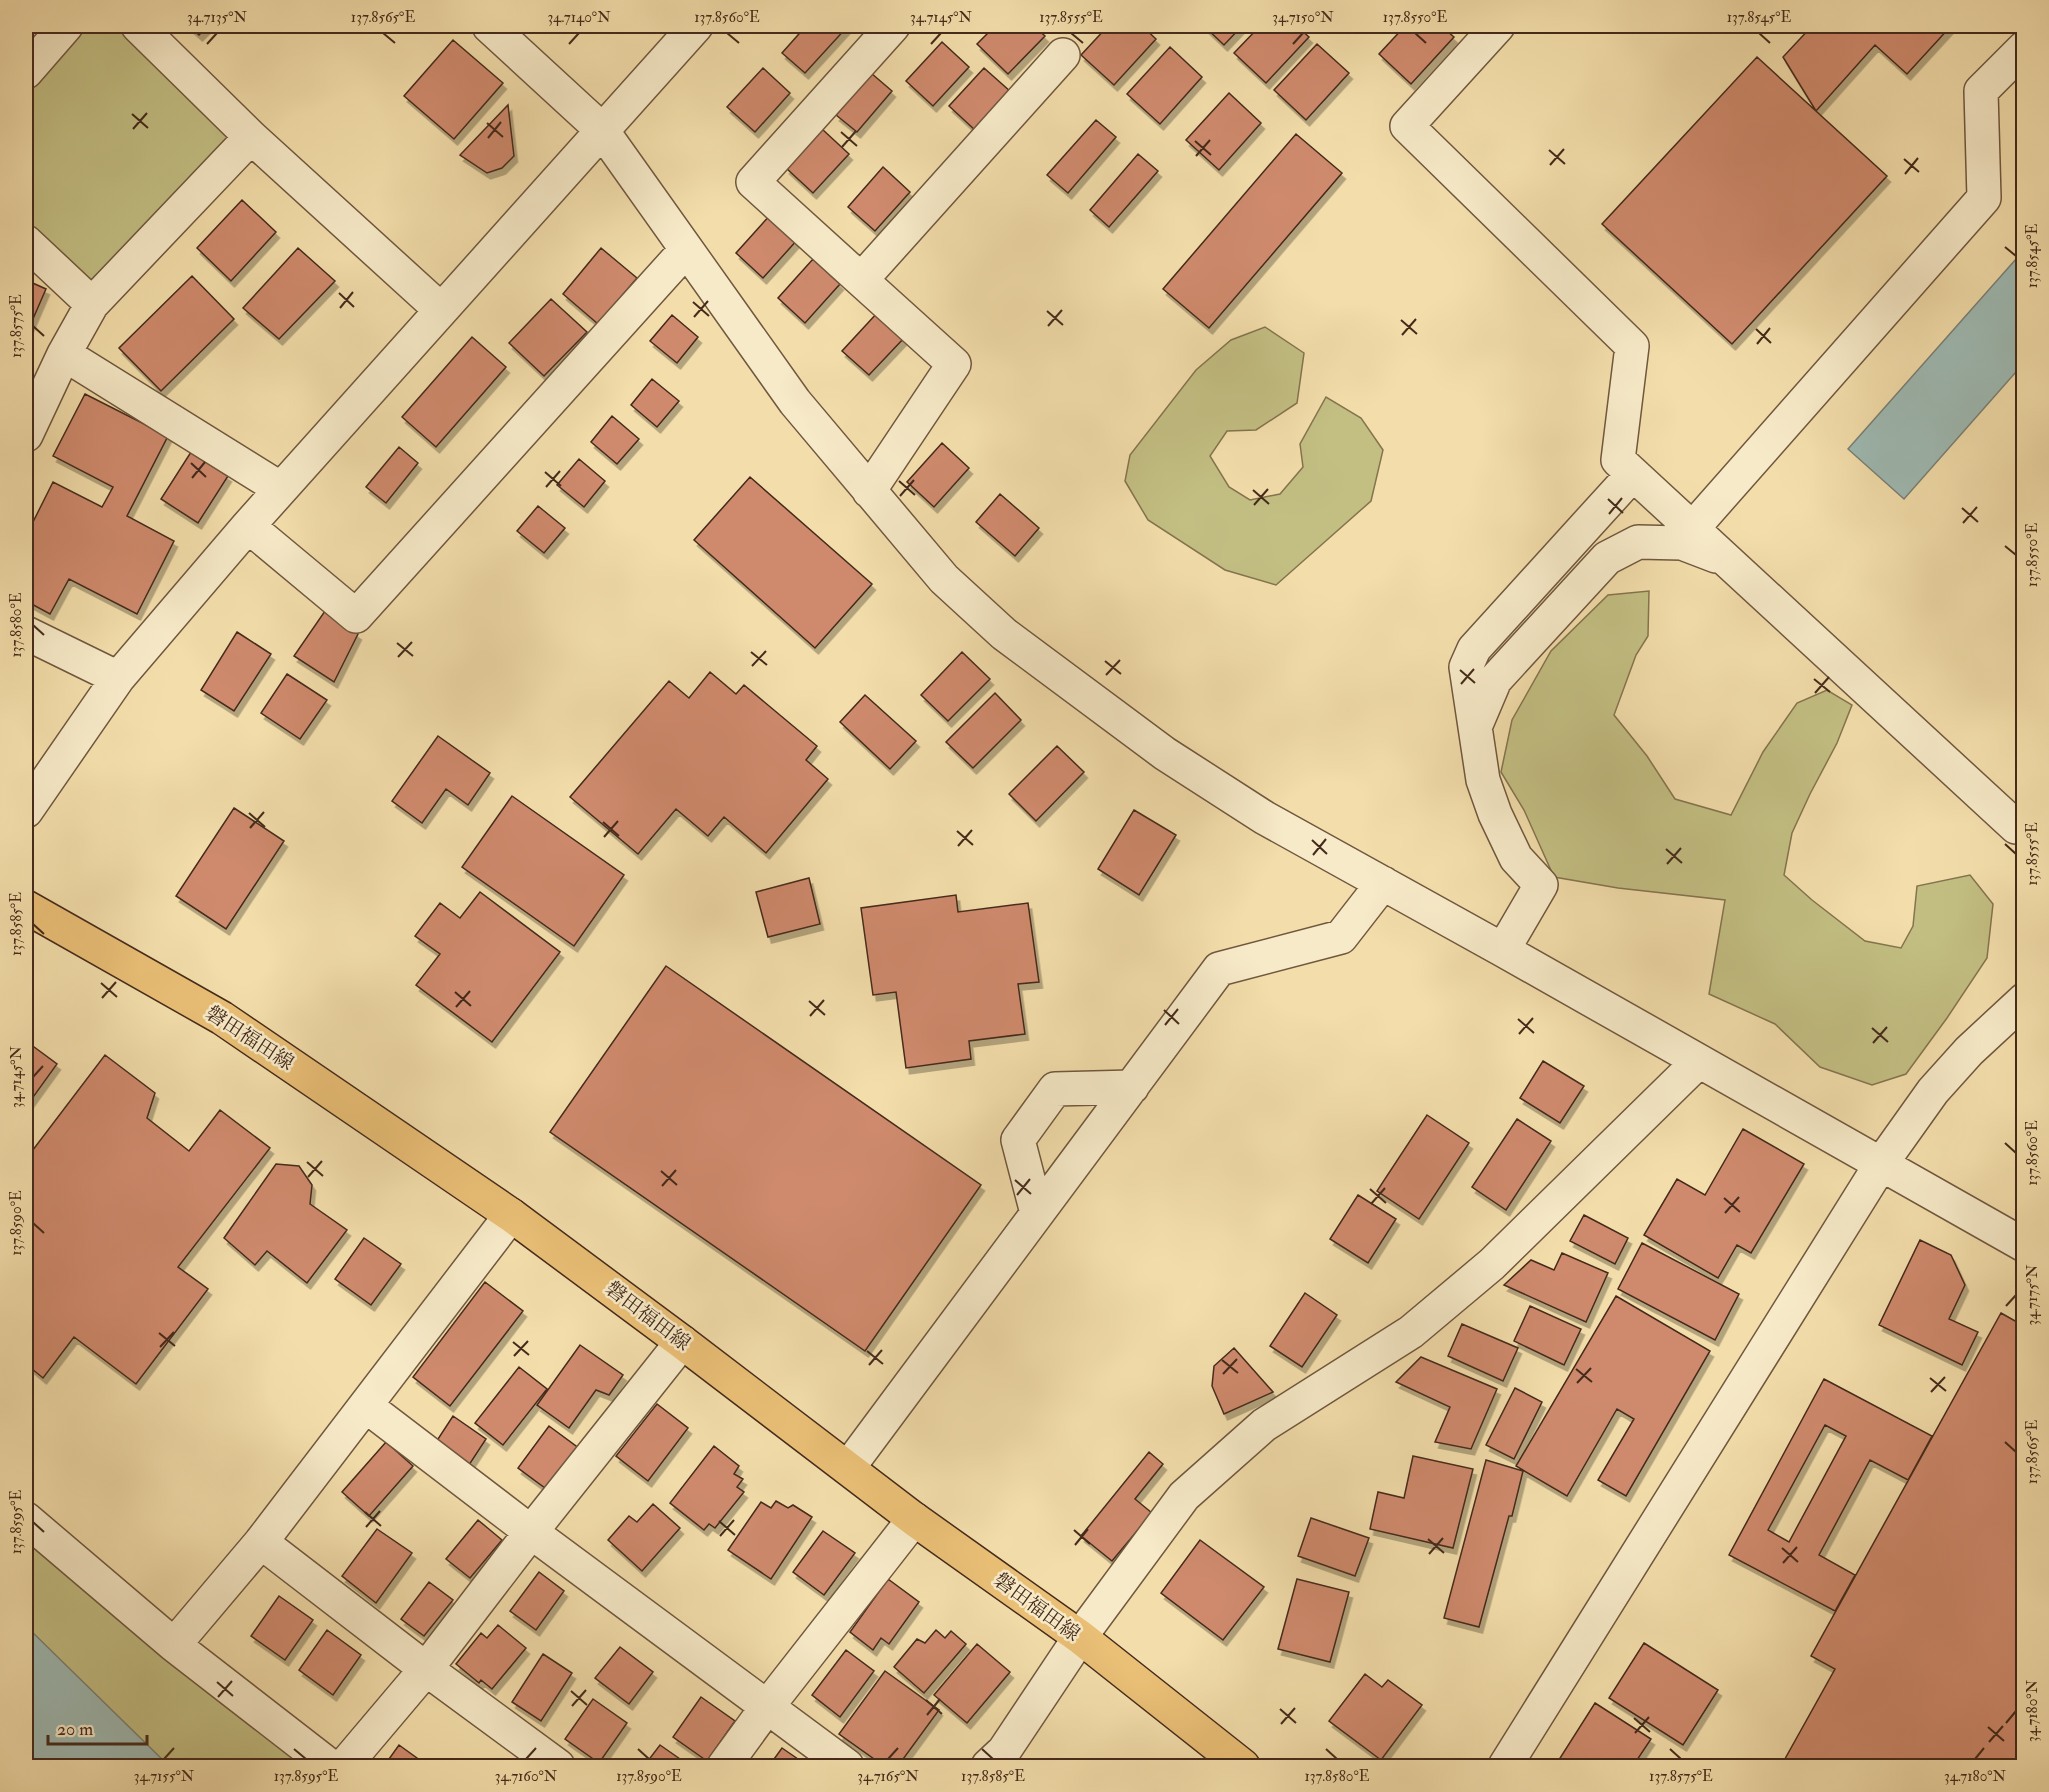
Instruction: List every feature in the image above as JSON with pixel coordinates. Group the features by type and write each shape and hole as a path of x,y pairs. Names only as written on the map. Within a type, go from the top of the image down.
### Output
{"main road":[{"name":"磐田福田線","path":"26,907 222,1018 511,1215 682,1341 914,1519 1080,1637 1242,1767"}],"street":[{"path":"26,72 66,26"},
{"path":"138,26 251,137 441,310"},
{"path":"489,26 601,129 795,402 944,579 1004,634 1164,753 1265,818 2024,1245"},
{"path":"26,811 118,678 248,526 601,129 696,26"},
{"path":"869,491 954,364 753,182 893,26"},
{"path":"1498,26 1407,126 1632,346 1618,460 2016,828"},
{"path":"1692,529 1984,198 1981,91 2024,48"},
{"path":"861,280 1063,55"},
{"path":"26,435 64,354 92,304 251,137"},
{"path":"26,242 92,304"},
{"path":"248,526 356,616 686,250"},
{"path":"64,354 281,489"},
{"path":"1503,950 1541,885 1516,858 1495,814 1483,780 1466,667 1474,650 1633,474"},
{"path":"1475,728 1495,680 1607,558 1638,542 1682,543 1726,560"},
{"path":"26,633 118,678"},
{"path":"848,1468 1219,969 1341,937 1383,884"},
{"path":"1504,1767 1881,1164 1933,1091 1969,1051 2024,1000"},
{"path":"988,1767 1004,1751 1080,1637 1184,1496 1264,1425 1411,1332 1492,1264 1699,1061"},
{"path":"1037,1213 1018,1140 1055,1089 1132,1087"},
{"path":"174,1645 261,1542 511,1215"},
{"path":"345,1767 426,1670 531,1532 682,1341"},
{"path":"366,1406 847,1767"},
{"path":"26,1519 174,1645 330,1767"},
{"path":"724,1767 767,1707 914,1519"},
{"path":"261,1542 426,1670 558,1767"}],"shaded area":[{"path":"77,26 138,26 251,137 92,304 26,242 26,81"},
{"path":"1265,327 1304,353 1297,403 1256,430 1227,431 1210,456 1229,487 1250,500 1280,494 1303,467 1300,444 1326,397 1361,418 1383,450 1371,501 1276,585 1225,570 1148,520 1125,481 1130,455 1196,370 1231,340"},
{"path":"1649,591 1648,636 1636,655 1614,715 1647,756 1675,799 1731,815 1763,752 1797,703 1827,690 1852,705 1837,743 1792,833 1784,875 1865,941 1901,948 1913,926 1917,886 1970,875 1993,904 1987,958 1906,1074 1872,1085 1820,1067 1775,1024 1709,994 1725,900 1618,888 1554,877 1524,810 1501,772 1512,720 1551,651 1608,595"},
{"path":"26,1519 317,1766 26,1766"}],"water":[{"path":"2016,259 2023,265 2023,364 1904,499 1848,449"},
{"path":"26,1626 169,1766 35,1766 26,1758"}],"building":[{"path":"189,26 208,26 199,35"},
{"path":"806,26 848,26 805,73 782,53"},
{"path":"995,26 1034,26 1045,36 1008,74 977,44"},
{"path":"1108,26 1142,26 1156,39 1114,85 1081,55"},
{"path":"1204,26 1242,26 1224,45"},
{"path":"1260,26 1297,26 1309,37 1266,83 1234,53"},
{"path":"1405,26 1441,26 1454,37 1411,84 1379,54"},
{"path":"1812,26 1951,26 1907,74 1875,45 1816,111 1783,57"},
{"path":"453,40 503,83 454,139 404,96"},
{"path":"942,42 969,67 933,106 906,81"},
{"path":"1317,44 1349,73 1306,120 1274,90"},
{"path":"1170,47 1202,77 1160,124 1127,94"},
{"path":"1757,57 1887,176 1732,344 1602,224"},
{"path":"763,68 790,93 755,132 727,107"},
{"path":"984,68 1011,92 976,131 949,106"},
{"path":"871,73 892,91 857,132 836,115"},
{"path":"1229,93 1261,123 1219,170 1186,140"},
{"path":"508,105 514,156 502,168 487,173 460,155"},
{"path":"1096,120 1116,137 1068,193 1047,175"},
{"path":"822,129 849,154 813,193 786,168"},
{"path":"1296,134 1342,173 1209,328 1163,289"},
{"path":"1138,154 1158,171 1109,227 1090,210"},
{"path":"883,167 910,192 875,231 848,207"},
{"path":"242,200 276,232 231,281 197,248"},
{"path":"771,214 798,239 763,278 736,253"},
{"path":"298,248 335,281 279,339 243,308"},
{"path":"601,248 637,278 598,324 563,294"},
{"path":"813,259 840,284 805,323 778,298"},
{"path":"192,276 234,319 161,391 119,348"},
{"path":"26,280 46,289 26,335"},
{"path":"551,299 587,332 544,376 509,343"},
{"path":"878,312 905,337 869,375 842,351"},
{"path":"672,315 698,337 677,363 650,341"},
{"path":"472,337 506,367 436,447 402,417"},
{"path":"652,379 679,401 657,427 631,405"},
{"path":"85,394 168,436 127,516 174,541 137,614 69,579 50,614 26,601 26,536 53,482 102,507 113,487 53,456"},
{"path":"612,416 639,439 617,464 591,442"},
{"path":"942,443 969,468 934,507 907,482"},
{"path":"399,447 418,463 386,503 366,487"},
{"path":"191,452 228,476 198,523 161,499"},
{"path":"579,459 605,481 584,507 557,485"},
{"path":"750,477 872,584 815,648 694,540"},
{"path":"1000,494 1039,528 1015,556 976,522"},
{"path":"538,506 565,528 544,553 517,531"},
{"path":"325,611 358,634 334,682 294,656"},
{"path":"237,632 271,654 234,711 201,690"},
{"path":"962,652 990,679 948,721 921,695"},
{"path":"710,672 736,694 744,685 817,746 806,760 828,779 766,853 724,817 708,836 676,809 638,854 570,797 669,681 689,698"},
{"path":"287,674 327,700 300,739 261,713"},
{"path":"995,693 1021,720 973,768 946,742"},
{"path":"865,695 916,741 890,769 840,722"},
{"path":"438,736 490,773 468,805 446,789 422,823 392,801"},
{"path":"1057,746 1084,772 1036,821 1009,794"},
{"path":"512,796 624,875 574,946 462,867"},
{"path":"234,808 284,841 226,929 176,896"},
{"path":"1134,810 1176,835 1139,895 1098,869"},
{"path":"809,878 820,924 768,937 756,892"},
{"path":"480,892 560,952 492,1042 416,985 440,954 415,936 440,903 460,918"},
{"path":"956,895 958,912 1028,903 1039,982 1018,984 1025,1034 969,1041 971,1059 906,1068 896,992 873,995 861,908"},
{"path":"666,966 981,1185 865,1351 550,1132"},
{"path":"26,1041 57,1064 26,1107"},
{"path":"105,1055 155,1093 147,1118 189,1151 220,1110 270,1148 178,1267 208,1289 136,1384 74,1337 43,1378 26,1364 26,1159"},
{"path":"1543,1061 1584,1086 1560,1123 1520,1098"},
{"path":"1427,1115 1469,1143 1419,1219 1377,1191"},
{"path":"1517,1119 1551,1141 1506,1210 1472,1187"},
{"path":"1743,1129 1804,1164 1751,1253 1737,1245 1718,1278 1644,1235 1677,1179 1705,1195"},
{"path":"276,1164 299,1166 312,1185 310,1204 347,1230 307,1283 267,1251 255,1265 224,1238"},
{"path":"1358,1195 1396,1219 1368,1263 1330,1239"},
{"path":"1584,1215 1628,1238 1615,1264 1570,1241"},
{"path":"364,1238 401,1264 371,1305 335,1279"},
{"path":"1920,1240 1951,1255 1965,1285 1949,1319 1978,1332 1962,1365 1879,1325"},
{"path":"1642,1243 1739,1294 1715,1340 1618,1289"},
{"path":"1562,1253 1608,1273 1586,1322 1504,1285 1531,1260 1554,1270"},
{"path":"485,1282 523,1311 450,1406 413,1377"},
{"path":"1305,1293 1337,1315 1302,1367 1270,1346"},
{"path":"1616,1296 1710,1351 1626,1496 1598,1480 1634,1419 1617,1409 1567,1496 1516,1466"},
{"path":"1530,1306 1581,1329 1564,1365 1514,1341"},
{"path":"2001,1313 2024,1326 2024,1766 1781,1766 1835,1669 1811,1656"},
{"path":"1462,1324 1518,1348 1503,1381 1448,1356"},
{"path":"580,1345 623,1375 609,1395 596,1390 569,1428 537,1405"},
{"path":"1234,1348 1273,1392 1224,1414 1212,1386 1214,1366"},
{"path":"1421,1357 1497,1389 1471,1449 1435,1442 1450,1407 1396,1382"},
{"path":"519,1367 547,1389 503,1445 475,1423"},
{"path":"1824,1379 1932,1436 1908,1480 1870,1460 1819,1555 1855,1575 1835,1611 1729,1555","holes":["1825,1425 1846,1436 1789,1542 1768,1530"]},
{"path":"1515,1388 1542,1402 1514,1459 1486,1445"},
{"path":"657,1404 688,1428 648,1481 616,1456"},
{"path":"453,1416 486,1439 469,1465 436,1442"},
{"path":"549,1426 580,1449 549,1491 518,1468"},
{"path":"386,1442 413,1466 369,1516 342,1492"},
{"path":"714,1446 739,1466 734,1474 743,1479 737,1487 744,1492 715,1528 709,1524 704,1530 670,1503"},
{"path":"1149,1452 1163,1464 1135,1499 1152,1513 1112,1561 1081,1536"},
{"path":"1413,1456 1473,1469 1453,1548 1370,1529 1378,1492 1404,1498"},
{"path":"1486,1460 1523,1471 1479,1627 1444,1618"},
{"path":"776,1501 788,1508 793,1505 812,1517 771,1579 728,1550 761,1502 771,1508"},
{"path":"653,1504 680,1528 642,1571 608,1540 629,1516 637,1522"},
{"path":"1311,1518 1369,1538 1355,1576 1298,1556"},
{"path":"478,1520 502,1540 470,1578 446,1559"},
{"path":"377,1529 412,1553 376,1603 342,1576"},
{"path":"823,1531 855,1553 824,1595 793,1572"},
{"path":"1200,1540 1264,1587 1223,1640 1161,1593"},
{"path":"539,1572 564,1591 536,1630 510,1611"},
{"path":"888,1579 919,1602 889,1644 881,1638 873,1650 850,1632"},
{"path":"1297,1579 1349,1592 1330,1662 1278,1649"},
{"path":"429,1582 453,1600 424,1636 401,1619"},
{"path":"279,1596 313,1620 285,1660 251,1636"},
{"path":"498,1625 526,1648 492,1689 481,1680 479,1683 456,1664 481,1633 487,1638"},
{"path":"327,1630 361,1655 333,1695 299,1670"},
{"path":"936,1630 945,1638 951,1631 966,1644 924,1693 894,1667 917,1639 925,1643"},
{"path":"1644,1643 1718,1690 1683,1745 1609,1698"},
{"path":"977,1644 1010,1672 967,1723 934,1695"},
{"path":"620,1647 653,1672 629,1704 595,1678"},
{"path":"846,1650 874,1671 840,1717 812,1695"},
{"path":"543,1654 572,1673 541,1721 512,1702"},
{"path":"885,1671 939,1710 898,1766 884,1766 839,1734"},
{"path":"1365,1674 1382,1687 1388,1680 1422,1705 1381,1760 1329,1721"},
{"path":"701,1697 735,1721 707,1761 673,1737"},
{"path":"593,1699 627,1723 599,1763 565,1739"},
{"path":"1595,1703 1651,1739 1633,1766 1555,1766"},
{"path":"399,1745 428,1766 384,1766"},
{"path":"660,1745 690,1766 644,1766"},
{"path":"782,1748 808,1766 769,1766"}]}
